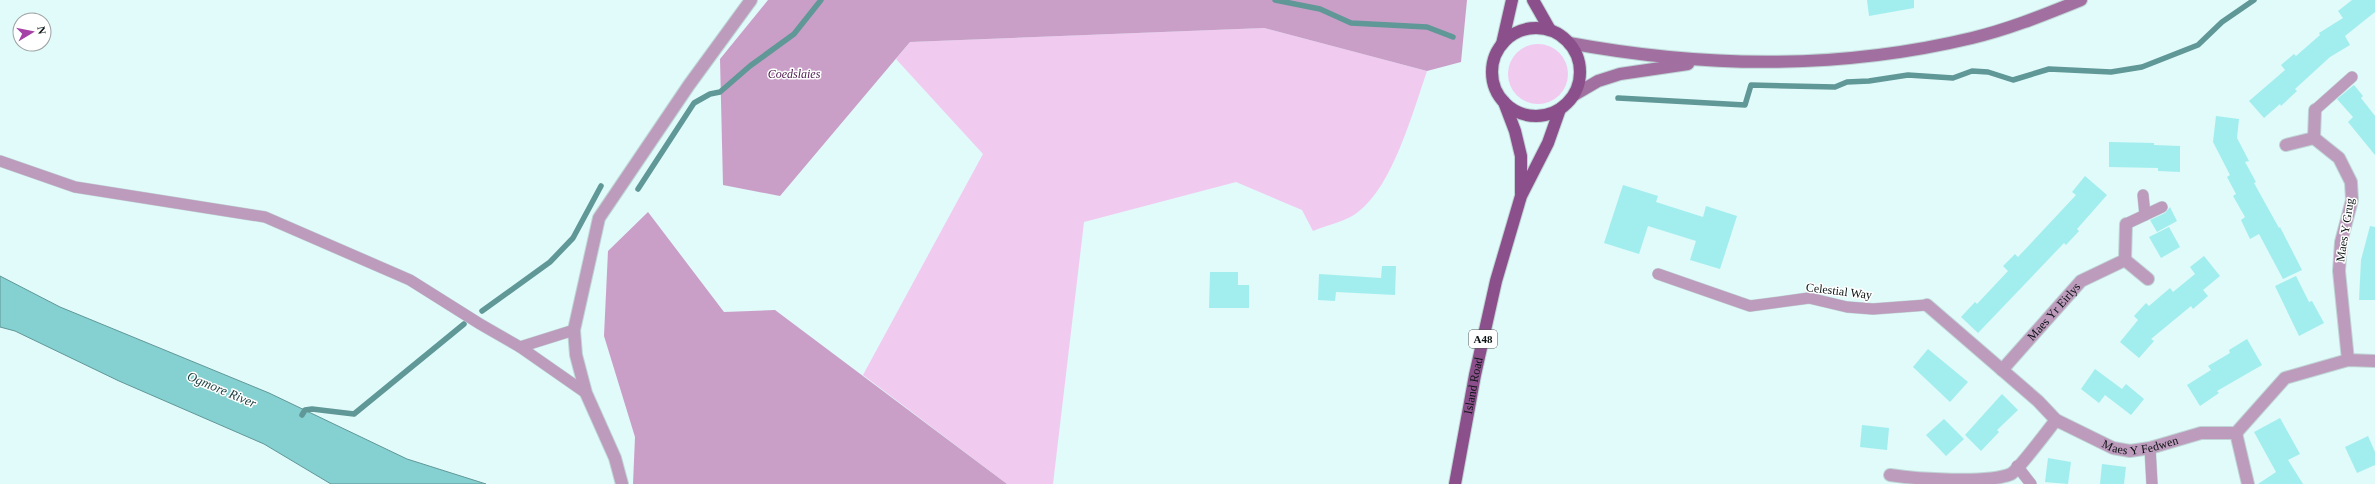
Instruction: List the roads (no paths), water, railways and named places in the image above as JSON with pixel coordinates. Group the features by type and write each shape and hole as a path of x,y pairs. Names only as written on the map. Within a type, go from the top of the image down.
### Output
{"main road":[{"path":"1512,0 1502,44 1493,66 1493,79 1497,92 1504,102 1519,112 1537,116 1549,114 1560,109 1574,95 1598,81 1620,74 1709,61"},
{"path":"1534,0 1550,30"},
{"path":"1502,44 1514,34 1525,30 1538,28 1550,30 1569,43 1629,54 1709,61 1825,62 1903,52 1973,38 2032,20 2081,0"},
{"path":"1569,43 1579,63 1580,74 1574,95"},
{"name":"Island Road","path":"1504,102 1515,131 1521,156 1521,196"},
{"name":"Island Road","path":"1455,484 1475,376 1496,281 1521,196 1548,143 1560,109"}],"street":[{"path":"622,484 615,458 586,393 576,355 574,330 599,218 689,85 751,0"},
{"path":"2286,145 2314,138 2315,110"},
{"name":"Maes Y Grug","path":"2314,138 2339,158 2351,182 2352,200 2341,242 2339,271 2348,360"},
{"path":"2126,224 2125,260 2148,279"},
{"name":"Maes Yr Eirlys","path":"2002,370 2081,281 2125,260"},
{"name":"Maes Y Fedwen","path":"1927,305 2038,401 2056,420 2113,448 2130,451 2150,448 2201,433 2236,433"},
{"path":"2248,484 2236,433 2285,378 2348,360 2375,361"},
{"path":"1890,475 1914,481 1984,480 2011,474 2056,420"}],"lane":[{"path":"2315,110 2352,77"},
{"path":"0,161 75,187 265,216 410,280 520,347 586,393"},
{"path":"2143,195 2145,215"},
{"path":"2126,224 2162,207"},
{"name":"Celestial Way","path":"1658,274 1750,306 1809,298 1847,307 1873,309 1927,305"},
{"path":"520,347 574,330"},
{"path":"2150,448 2152,484"},
{"path":"2017,466 2031,484"}],"water":[{"name":"Ogmore River","path":"0,276 60,307 269,393 407,459 486,484 331,484 264,444 119,381 15,331 0,327"}],"waterway":[{"path":"638,189 694,103 710,94 720,92 750,66 794,34 821,0"},
{"path":"1275,0 1320,9 1351,23 1427,27 1453,37"},
{"path":"1618,98 1745,105 1751,85 1835,87 1847,82 1869,81 1908,75 1953,78 1972,71 1988,72 2013,80 2049,69 2111,72 2142,67 2198,45 2222,22 2254,0"},
{"path":"482,311 550,262 573,238 601,186"},
{"path":"302,415 305,410 312,409 354,414 464,324"}],"park label":[{"name":"Coedslaies","path":"794,74"}]}
